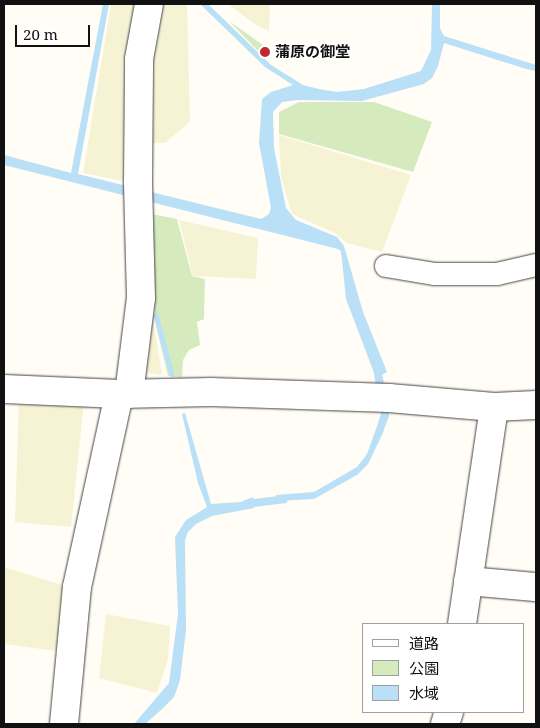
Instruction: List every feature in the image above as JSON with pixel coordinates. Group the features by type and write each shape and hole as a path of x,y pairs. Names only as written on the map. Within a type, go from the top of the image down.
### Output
{"street":[{"path":"64,724 77,587 124,394 141,298 138,213 139,59 150,4"},
{"path":"386,266 435,274 497,274 536,265"},
{"path":"4,389 124,394 211,392 384,397 494,407 536,406"},
{"path":"462,623 494,407"},
{"path":"468,581 535,587"}],"shaded area":[{"path":"111,4 140,4 129,83 123,181 83,173"},
{"path":"160,4 187,4 190,122 165,143 145,143 148,68"},
{"path":"228,4 270,4 269,31 256,25"},
{"path":"279,135 411,175 382,252 347,243 335,233 292,214 281,177"},
{"path":"179,220 258,238 256,279 193,276"},
{"path":"149,295 162,375 141,372"},
{"path":"19,398 84,401 71,527 15,522"},
{"path":"4,567 65,586 56,651 4,644"},
{"path":"106,614 170,626 168,659 157,693 99,678"}],"green space":[{"path":"229,21 263,45 258,51"},
{"path":"299,102 374,102 432,122 413,172 279,134 279,112"},
{"path":"147,213 177,219 192,276 205,279 204,319 197,322 200,345 189,350 183,360 182,377 168,376 156,326"}],"water":[{"path":"103,4 109,4 78,174 261,219 269,214 271,208 259,143 262,99 271,92 293,85 265,67 200,4 208,4 271,65 303,85 319,89 337,92 364,89 421,71 431,50 432,4 440,4 440,28 444,36 536,65 536,71 526,69 444,43 438,66 432,78 424,84 362,101 297,100 282,102 273,112 274,148 286,208 296,220 337,237 344,246 363,312 387,372 376,378 346,299 341,251 338,249 4,165 4,155 71,173"},
{"path":"158,313 174,377 170,376 153,314"},
{"path":"185,413 211,504 241,502 253,497 254,508 212,516 196,524 188,532 185,540 186,630 180,680 174,697 161,710 145,724 134,724 169,683 178,614 175,537 186,520 207,507 198,483 182,414"},
{"path":"381,415 388,415 383,433 368,464 357,475 314,499 275,501 276,495 314,492 357,467 367,454"}],"waterway":[{"path":"377,367 385,415 382,424"},
{"path":"246,504 284,499"}],"place":[{"name":"蒲原の御堂","path":"265,52"}]}
